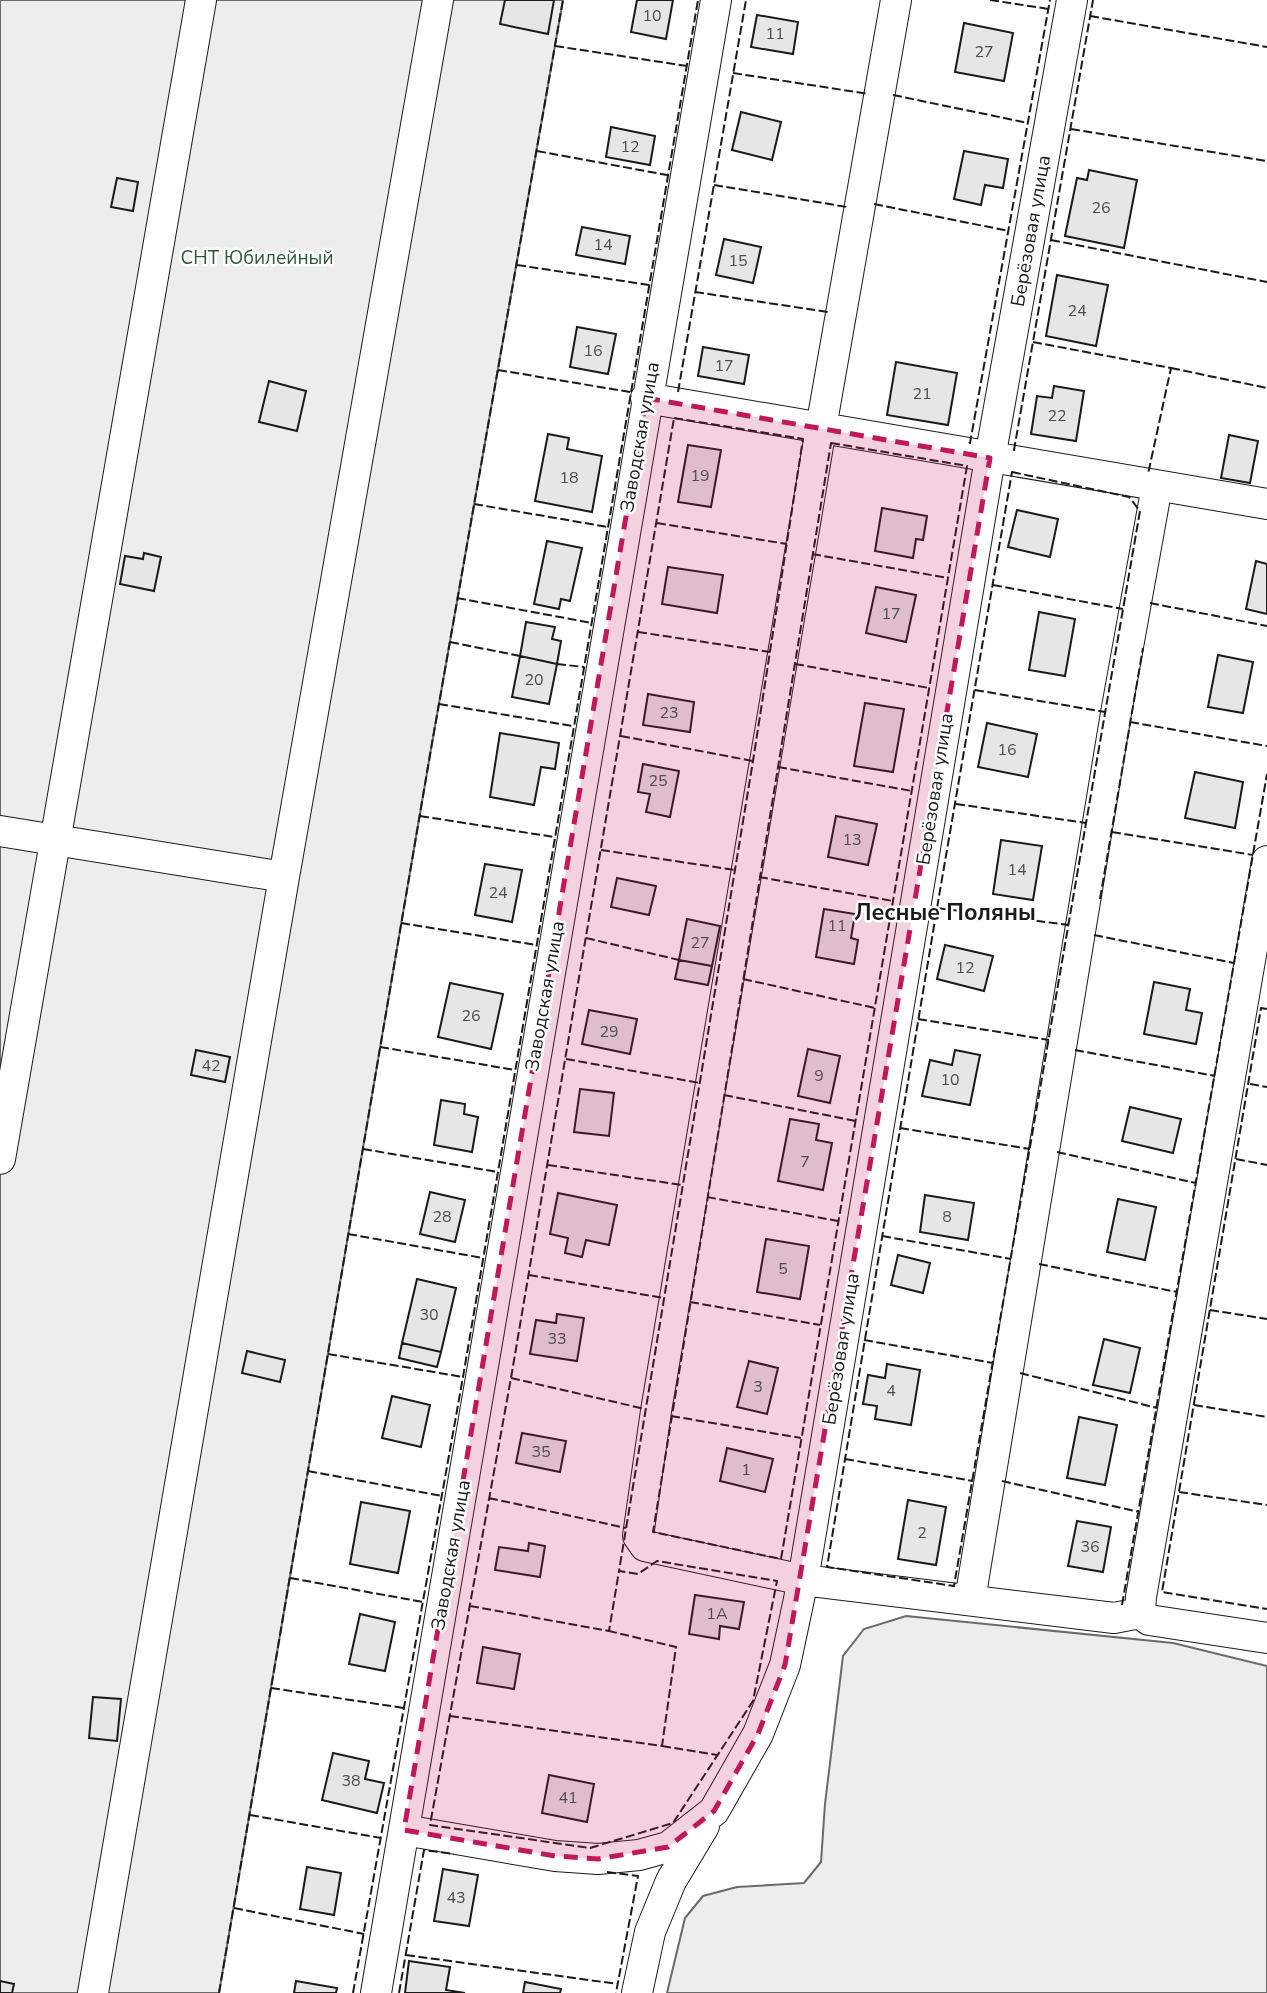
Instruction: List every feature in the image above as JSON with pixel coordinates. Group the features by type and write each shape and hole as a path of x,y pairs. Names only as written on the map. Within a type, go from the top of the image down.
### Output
{"street":[{"path":"0,1159 201,0"},
{"path":"93,1993 284,877 438,0"},
{"name":"Заводская улица","path":"376,1993 716,0"},
{"path":"897,0 821,428 656,1412 638,1536 645,1546 803,1580 1114,1618 1140,1613 1149,1620 1267,1637"},
{"name":"Берёзовая улица","path":"637,1993 650,1932 671,1881 758,1734 785,1665 803,1580 990,458 1072,0"},
{"path":"646,398 1267,504"},
{"path":"970,1600 1116,713 1157,486"},
{"path":"0,831 284,877"},
{"path":"1140,1613 1267,861"},
{"path":"404,1830 555,1856 598,1859 639,1855 668,1847 714,1811"}],"highlighted area":[{"path":"646,398 990,458 785,1665 758,1734 714,1811 668,1847 598,1859 555,1856 404,1830"}],"green space":[{"name":"СНТ Юбилейный","path":"0,0 563,0 431,749 219,1993 0,1993"},
{"path":"906,1616 1173,1643 1267,1666 1267,1993 667,1993 685,1918 703,1896 737,1887 804,1883 821,1862 825,1804 843,1656 864,1629"}],"building":[{"path":"505,0 554,0 548,34 500,24"},
{"path":"637,0 673,0 666,39 631,32"},
{"path":"757,15 798,22 793,54 751,47"},
{"path":"964,23 1013,33 1004,81 955,72"},
{"path":"741,112 781,122 772,160 732,150"},
{"path":"611,127 655,136 650,165 606,157"},
{"path":"964,151 1008,159 1003,188 985,185 981,205 954,199"},
{"path":"1089,170 1137,180 1124,248 1065,236 1077,178 1087,180"},
{"path":"117,178 138,182 133,211 111,207"},
{"path":"582,227 630,236 625,264 576,255"},
{"path":"724,239 761,247 753,283 716,275"},
{"path":"1057,275 1108,285 1096,346 1046,336"},
{"path":"577,327 616,334 608,374 570,367"},
{"path":"703,347 749,355 744,384 698,376"},
{"path":"896,362 957,373 948,425 887,415"},
{"path":"269,381 306,391 297,431 259,422"},
{"path":"1054,386 1084,391 1076,441 1031,434 1037,396 1052,398"},
{"path":"548,434 569,438 567,449 602,456 592,512 535,501"},
{"path":"1229,435 1258,441 1250,483 1221,478"},
{"path":"688,445 721,450 711,507 678,502"},
{"path":"882,508 927,516 923,540 916,539 913,558 875,551"},
{"path":"1017,510 1058,519 1050,557 1008,547"},
{"path":"547,541 582,548 570,601 561,599 559,609 534,604"},
{"path":"144,553 161,557 154,591 120,584 125,556 143,559"},
{"path":"1256,561 1267,564 1267,614 1246,609"},
{"path":"668,567 723,575 717,613 662,604"},
{"path":"876,587 916,595 906,642 866,633"},
{"path":"1039,612 1075,619 1065,676 1029,670"},
{"path":"526,622 555,627 552,639 561,641 557,664 520,656"},
{"path":"1218,655 1253,662 1243,713 1208,707"},
{"path":"520,656 557,664 549,704 512,697"},
{"path":"648,694 694,702 690,732 643,725"},
{"path":"865,703 904,709 893,772 854,766"},
{"path":"987,723 1037,734 1028,777 978,767"},
{"path":"500,733 559,743 555,769 541,767 534,805 490,797"},
{"path":"643,764 679,771 670,817 646,812 650,794 638,792"},
{"path":"1195,772 1243,782 1235,828 1185,818"},
{"path":"836,816 877,824 868,865 828,857"},
{"path":"1001,840 1042,846 1033,900 993,894"},
{"path":"485,864 522,870 512,922 475,915"},
{"path":"617,878 656,886 649,915 611,907"},
{"path":"824,909 855,914 851,938 858,940 854,964 816,957"},
{"path":"687,919 720,926 712,966 679,960"},
{"path":"945,945 993,956 984,991 937,979"},
{"path":"679,960 712,966 708,985 675,979"},
{"path":"1154,982 1190,989 1186,1010 1202,1013 1196,1044 1144,1034"},
{"path":"450,983 503,994 491,1049 438,1037"},
{"path":"589,1010 637,1019 630,1054 582,1044"},
{"path":"808,1049 840,1056 830,1103 798,1096"},
{"path":"196,1050 230,1057 225,1082 191,1075"},
{"path":"955,1050 980,1055 970,1105 922,1096 930,1060 952,1065"},
{"path":"580,1089 614,1093 609,1136 574,1132"},
{"path":"441,1100 465,1104 464,1114 478,1117 472,1152 434,1145"},
{"path":"1130,1107 1181,1119 1173,1153 1122,1141"},
{"path":"790,1119 819,1124 816,1140 832,1143 823,1190 778,1181"},
{"path":"430,1192 465,1200 455,1242 420,1234"},
{"path":"558,1193 617,1205 609,1245 586,1240 582,1257 565,1253 568,1238 550,1234"},
{"path":"925,1195 974,1203 968,1240 920,1232"},
{"path":"1118,1199 1156,1207 1145,1260 1107,1252"},
{"path":"766,1239 809,1246 800,1299 757,1292"},
{"path":"898,1255 930,1263 923,1293 891,1285"},
{"path":"417,1279 456,1288 441,1352 402,1343"},
{"path":"557,1314 584,1318 577,1361 530,1354 536,1320 556,1323"},
{"path":"1104,1339 1140,1348 1130,1393 1093,1385"},
{"path":"402,1343 441,1352 437,1367 399,1358"},
{"path":"247,1351 285,1360 280,1382 242,1373"},
{"path":"749,1361 778,1368 767,1414 737,1407"},
{"path":"887,1364 920,1370 911,1425 875,1419 877,1406 863,1404 868,1375 885,1378"},
{"path":"392,1396 430,1405 421,1447 382,1438"},
{"path":"1079,1417 1117,1425 1105,1485 1067,1478"},
{"path":"522,1433 566,1441 560,1472 516,1463"},
{"path":"727,1448 773,1459 765,1492 720,1481"},
{"path":"908,1500 946,1507 936,1565 898,1559"},
{"path":"361,1502 410,1511 398,1573 350,1564"},
{"path":"1077,1521 1111,1527 1103,1572 1068,1566"},
{"path":"529,1543 545,1546 540,1577 495,1570 499,1547 528,1551"},
{"path":"695,1595 744,1602 739,1629 720,1626 719,1639 689,1634"},
{"path":"360,1614 395,1622 385,1671 349,1664"},
{"path":"483,1647 520,1654 514,1689 477,1683"},
{"path":"93,1697 121,1699 117,1741 89,1738"},
{"path":"333,1753 369,1761 365,1779 384,1783 377,1813 322,1800"},
{"path":"549,1775 594,1784 587,1822 542,1813"},
{"path":"307,1867 341,1873 334,1915 300,1909"},
{"path":"443,1869 478,1875 469,1926 434,1921"},
{"path":"409,1961 450,1967 446,1990 465,1993 405,1993"},
{"path":"0,1981 14,1984 12,1993 0,1993"},
{"path":"296,1981 337,1988 336,1993 294,1993"},
{"path":"525,1982 561,1989 560,1993 523,1993"}],"fence":[{"path":"219,1993 431,749 563,0"},
{"path":"353,1993 463,1377 698,0"},
{"path":"678,392 746,0"},
{"path":"990,0 1049,9"},
{"path":"969,442 1050,0"},
{"path":"1015,450 1093,0"},
{"path":"1090,16 1267,47"},
{"path":"555,46 687,66"},
{"path":"733,73 869,94"},
{"path":"893,95 1028,123"},
{"path":"1071,129 1267,161"},
{"path":"537,151 667,175"},
{"path":"714,185 847,207"},
{"path":"874,204 1009,231"},
{"path":"1051,240 1267,282"},
{"path":"517,265 649,285"},
{"path":"695,292 828,312"},
{"path":"1033,342 1171,368 1148,474"},
{"path":"1171,368 1267,388"},
{"path":"498,370 630,392"},
{"path":"674,418 803,439 753,761 619,1571 638,1574 657,1561 777,1581 753,1701 673,1823 590,1848 430,1825 511,1378 674,418"},
{"path":"831,443 967,466 781,1559 653,1532 831,443"},
{"path":"1012,472 1129,497 1140,511 954,1586 827,1567 1012,472"},
{"path":"474,504 608,527"},
{"path":"657,523 787,544"},
{"path":"812,554 948,578"},
{"path":"993,585 1123,609"},
{"path":"457,598 592,623"},
{"path":"1150,603 1267,626"},
{"path":"638,632 770,652"},
{"path":"450,642 520,656"},
{"path":"1100,899 1143,648"},
{"path":"557,664 584,667"},
{"path":"795,664 929,688"},
{"path":"975,690 1105,712"},
{"path":"439,704 573,726"},
{"path":"1130,722 1267,746"},
{"path":"621,736 753,761"},
{"path":"778,767 912,791"},
{"path":"1122,1605 1267,774"},
{"path":"956,804 1086,823"},
{"path":"420,816 554,837"},
{"path":"1112,832 1253,855"},
{"path":"601,850 735,870"},
{"path":"759,877 893,901"},
{"path":"937,908 1069,925"},
{"path":"401,923 536,945"},
{"path":"1094,935 1234,963"},
{"path":"586,938 679,960"},
{"path":"743,979 875,1008"},
{"path":"1267,1009 1261,1008 1162,1592 1267,1609"},
{"path":"918,1019 1049,1040"},
{"path":"380,1047 515,1070"},
{"path":"1075,1050 1215,1076"},
{"path":"566,1059 700,1083"},
{"path":"1250,1084 1267,1087"},
{"path":"724,1095 856,1121"},
{"path":"900,1128 1030,1149"},
{"path":"363,1149 498,1172"},
{"path":"1057,1152 1196,1183"},
{"path":"1236,1159 1267,1165"},
{"path":"548,1165 682,1185"},
{"path":"707,1197 838,1221"},
{"path":"348,1234 483,1258"},
{"path":"882,1236 1011,1259"},
{"path":"1039,1264 1177,1292"},
{"path":"529,1275 664,1298"},
{"path":"690,1302 820,1325"},
{"path":"1210,1310 1267,1319"},
{"path":"864,1340 993,1363"},
{"path":"328,1354 463,1377"},
{"path":"1020,1373 1157,1408"},
{"path":"511,1378 645,1409"},
{"path":"1194,1405 1267,1417"},
{"path":"671,1416 801,1438"},
{"path":"845,1459 973,1481"},
{"path":"308,1471 442,1496"},
{"path":"1002,1481 1139,1512"},
{"path":"1179,1492 1267,1505"},
{"path":"489,1498 626,1528"},
{"path":"470,1606 609,1631 619,1571"},
{"path":"290,1578 423,1602"},
{"path":"450,1716 662,1746 676,1647 609,1631"},
{"path":"271,1688 404,1708"},
{"path":"662,1746 717,1755"},
{"path":"250,1815 381,1838"},
{"path":"399,1993 424,1850 454,1854"},
{"path":"607,1872 638,1876 616,1993"},
{"path":"234,1908 364,1934"},
{"path":"406,1955 618,1984"}],"district":[{"name":"Лесные Поляны","path":"945,912"}]}
